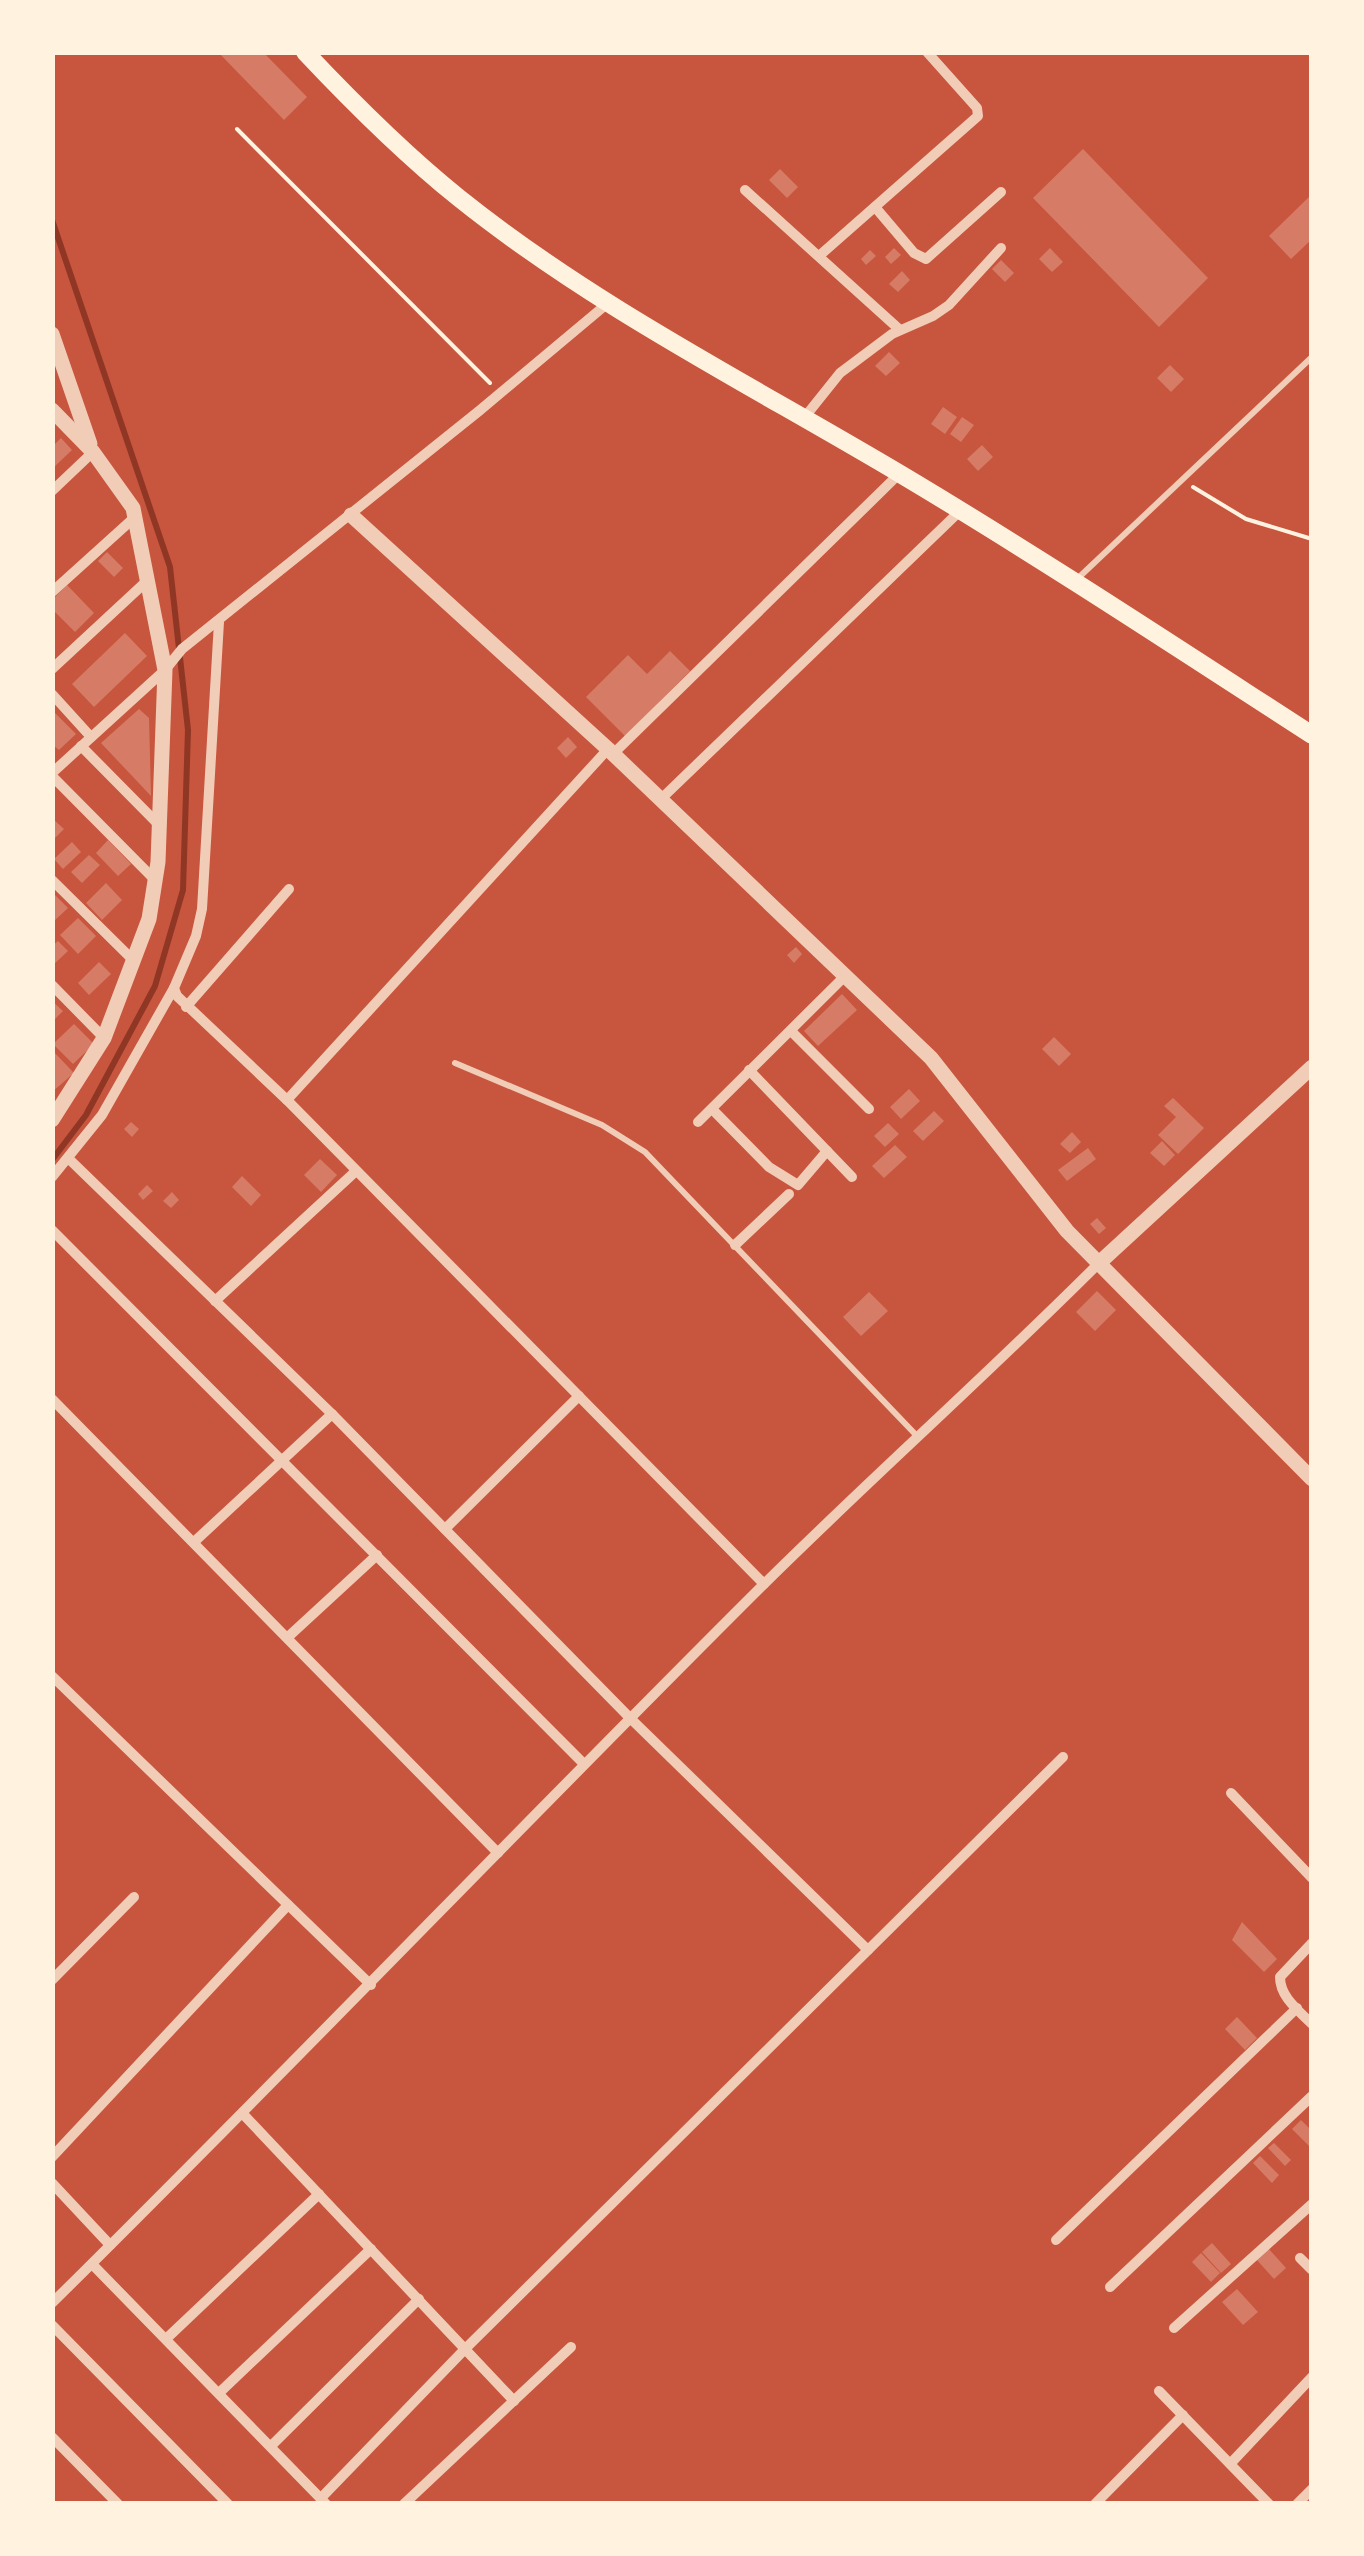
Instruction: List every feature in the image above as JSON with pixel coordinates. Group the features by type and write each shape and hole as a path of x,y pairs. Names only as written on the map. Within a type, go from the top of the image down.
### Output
{"main road":[{"path":"305,52 396,145 460,199 608,303 961,510 1312,735"}],"street":[{"path":"818,256 978,116 976,108 927,52"},
{"path":"746,190 900,330"},
{"path":"875,207 914,253 926,259 1001,192"},
{"path":"804,418 840,373 900,330 948,305 1000,248"},
{"path":"156,881 52,774 165,670 182,649 351,516 608,303"},
{"path":"52,334 93,452"},
{"path":"52,410 93,452 124,492 135,517 165,670 156,881 150,920 104,1038 52,1120"},
{"path":"52,491 93,452"},
{"path":"286,1100 611,752 900,473"},
{"path":"661,799 961,510"},
{"path":"351,516 611,752 931,1058 1067,1231 1312,1479"},
{"path":"52,592 135,517"},
{"path":"52,669 149,579"},
{"path":"52,1177 102,1115 174,988 196,936 202,909 219,622"},
{"path":"52,694 91,737"},
{"path":"81,746 159,825"},
{"path":"52,880 134,961"},
{"path":"186,1007 289,889"},
{"path":"698,1122 846,976"},
{"path":"174,988 186,1007 286,1100 764,1584"},
{"path":"54,990 104,1038"},
{"path":"791,1030 869,1109"},
{"path":"52,2303 764,1584 1098,1264 1312,1067"},
{"path":"750,1070 852,1176"},
{"path":"712,1109 769,1167 798,1185 826,1151"},
{"path":"68,1158 332,1414 630,1718 868,1950"},
{"path":"215,1301 356,1170"},
{"path":"735,1245 789,1194"},
{"path":"54,1236 584,1764"},
{"path":"445,1529 578,1396"},
{"path":"52,1399 498,1853"},
{"path":"194,1542 332,1414"},
{"path":"288,1637 377,1555"},
{"path":"52,1676 370,1985"},
{"path":"92,2264 323,2501 465,2349 1063,1757"},
{"path":"1231,1793 1312,1878"},
{"path":"52,1980 134,1897"},
{"path":"52,2158 288,1905"},
{"path":"1312,1942 1280,1976 1280,1988 1312,2024"},
{"path":"1056,2240 1297,2008"},
{"path":"1110,2287 1312,2096"},
{"path":"243,2114 514,2400"},
{"path":"52,2183 110,2246"},
{"path":"166,2339 319,2194"},
{"path":"1174,2328 1312,2204"},
{"path":"218,2393 371,2249"},
{"path":"1300,2258 1312,2270"},
{"path":"271,2446 419,2300"},
{"path":"52,2325 228,2504"},
{"path":"404,2504 571,2347"},
{"path":"1231,2464 1312,2377"},
{"path":"1159,2390 1269,2504"},
{"path":"1095,2504 1183,2415"},
{"path":"52,2437 118,2504"},
{"path":"1297,2504 1312,2489"}],"lane":[{"path":"1074,582 1312,357"},
{"path":"455,1063 602,1125 645,1152 918,1437"}],"path":[{"path":"237,129 501,393"},
{"path":"1193,486 1246,518 1312,539"}],"building":[{"path":"218,52 263,52 307,97 284,120"},
{"path":"1083,149 1208,278 1159,327 1033,198"},
{"path":"780,169 798,187 787,198 769,180"},
{"path":"1312,194 1312,239 1291,259 1269,236"},
{"path":"894,248 901,255 891,264 885,257"},
{"path":"1050,248 1063,262 1052,272 1039,259"},
{"path":"870,250 876,256 866,265 861,259"},
{"path":"1001,260 1014,273 1005,282 992,269"},
{"path":"902,271 910,280 898,292 889,284"},
{"path":"889,352 900,363 886,376 875,366"},
{"path":"1170,365 1184,379 1171,392 1157,378"},
{"path":"943,407 957,417 945,434 931,424"},
{"path":"962,417 974,425 961,442 950,434"},
{"path":"61,438 72,450 52,469 52,447"},
{"path":"982,445 993,457 978,471 967,459"},
{"path":"107,552 123,568 114,577 98,561"},
{"path":"67,585 94,613 75,632 52,609 52,600"},
{"path":"125,633 147,656 94,707 72,684"},
{"path":"670,651 690,671 625,736 586,697 628,655 647,674"},
{"path":"139,709 149,718 151,796 101,743"},
{"path":"52,710 76,734 59,750 52,744"},
{"path":"568,737 577,747 566,758 557,748"},
{"path":"52,818 64,829 52,841"},
{"path":"108,840 131,864 118,876 96,853"},
{"path":"72,842 81,852 63,869 54,859"},
{"path":"89,855 100,865 82,883 71,872"},
{"path":"106,883 122,900 102,920 86,903"},
{"path":"52,892 68,908 52,923"},
{"path":"78,918 96,936 78,954 60,935"},
{"path":"58,941 68,951 52,966 52,946"},
{"path":"796,947 802,954 794,963 787,955"},
{"path":"99,962 111,974 89,995 78,983"},
{"path":"842,994 857,1010 818,1046 804,1031"},
{"path":"52,1001 63,1011 52,1022"},
{"path":"74,1024 94,1044 73,1064 53,1044"},
{"path":"1054,1037 1071,1054 1059,1066 1042,1049"},
{"path":"52,1050 74,1073 52,1092"},
{"path":"909,1089 920,1101 901,1119 890,1107"},
{"path":"1173,1098 1204,1128 1178,1154 1158,1135 1176,1117 1164,1106"},
{"path":"934,1111 944,1121 923,1141 913,1131"},
{"path":"131,1122 139,1129 132,1137 124,1129"},
{"path":"888,1123 899,1134 885,1147 874,1136"},
{"path":"1072,1132 1081,1142 1070,1153 1060,1144"},
{"path":"1162,1141 1175,1155 1164,1166 1150,1153"},
{"path":"895,1145 907,1157 884,1178 872,1166"},
{"path":"1088,1148 1096,1159 1067,1181 1058,1170"},
{"path":"320,1159 337,1175 321,1192 304,1175"},
{"path":"242,1176 261,1195 251,1206 232,1187"},
{"path":"147,1185 153,1191 143,1200 138,1194"},
{"path":"172,1192 179,1200 171,1208 163,1201"},
{"path":"1097,1218 1106,1228 1099,1234 1090,1224"},
{"path":"1097,1291 1116,1310 1095,1331 1076,1312"},
{"path":"869,1292 888,1311 861,1336 843,1317"},
{"path":"1242,1922 1277,1959 1264,1972 1232,1940"},
{"path":"1237,2017 1257,2038 1245,2050 1225,2029"},
{"path":"1301,2120 1312,2131 1312,2149 1292,2129"},
{"path":"1274,2143 1291,2160 1285,2166 1268,2148"},
{"path":"1260,2156 1279,2175 1272,2183 1253,2163"},
{"path":"1212,2243 1231,2264 1221,2273 1202,2252"},
{"path":"1268,2248 1286,2268 1274,2279 1256,2259"},
{"path":"1201,2253 1220,2273 1211,2282 1192,2262"},
{"path":"1237,2289 1258,2312 1243,2325 1222,2302"}],"waterway":[{"path":"52,220 170,567 188,730 183,890 155,986 86,1115 52,1160"}]}
